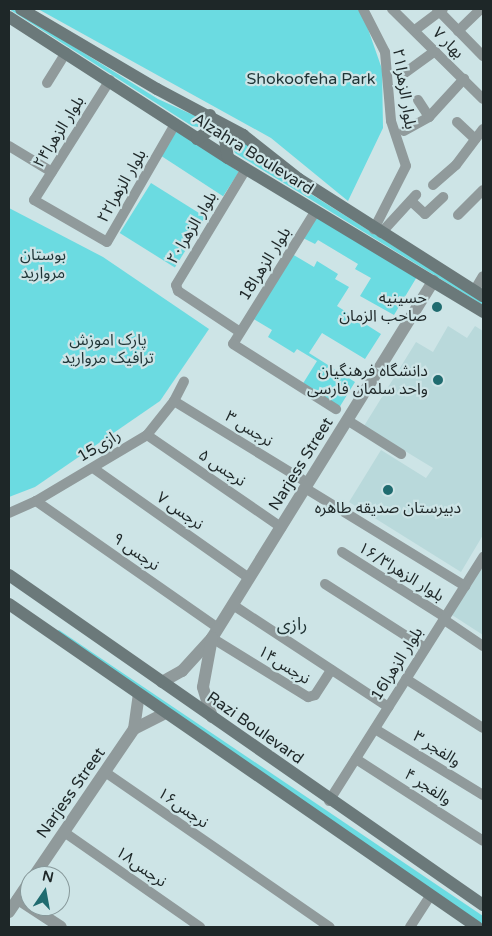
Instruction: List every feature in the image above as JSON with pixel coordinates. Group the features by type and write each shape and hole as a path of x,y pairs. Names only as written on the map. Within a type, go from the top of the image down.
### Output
{"main road":[{"name":"Alzahra Boulevard","path":"21,9 34,13 157,89 210,114 243,135 299,180 479,294"},
{"name":"Alzahra Boulevard","path":"10,22 66,53 110,80 197,139 483,312"},
{"path":"197,139 210,130 210,114"},
{"path":"228,158 225,140 233,135 243,135"},
{"name":"Razi Boulevard","path":"9,575 329,800 483,905"},
{"path":"9,604 478,927"},
{"path":"50,631 62,612"}],"street":[{"name":"بلوار الزهرا۲۱","path":"363,9 385,52 391,121 406,166 377,231"},
{"name":"بهار ۷","path":"392,9 483,99"},
{"path":"415,30 440,10 483,56"},
{"path":"458,31 480,10"},
{"path":"402,75 435,51"},
{"path":"47,82 66,53"},
{"path":"404,132 429,117 464,79"},
{"name":"بلوار الزهرا۲۴","path":"34,200 110,80"},
{"path":"418,100 429,117"},
{"path":"457,122 475,139"},
{"name":"بلوار الزهرا۲۲","path":"34,200 107,242 175,124"},
{"path":"433,185 456,165 483,129"},
{"path":"9,146 52,172"},
{"name":"بلوار الزهرا۲۰","path":"240,332 178,292 176,285 246,169"},
{"path":"458,215 483,190"},
{"path":"377,231 413,198 424,214 443,197"},
{"name":"18بلوار الزهرا","path":"316,212 233,344 336,409"},
{"path":"479,294 483,276"},
{"name":"Narjess Street","path":"215,633 432,281"},
{"name":"15رازی","path":"9,513 36,501 147,435 174,401 184,381"},
{"name":"نرجس ۳","path":"174,401 383,536 465,586"},
{"path":"347,420 401,454"},
{"name":"نرجس ۵","path":"147,435 281,527"},
{"name":"نرجس ۷","path":"92,468 250,578"},
{"name":"نرجس ۹","path":"36,501 215,633"},
{"name":"بلوار الزهرا۱۶/۳","path":"342,552 444,618 483,646"},
{"name":"16بلوار الزهرا","path":"329,800 483,557"},
{"path":"325,584 425,648"},
{"path":"232,606 388,707"},
{"path":"162,682 182,670 215,633"},
{"path":"212,717 203,687 215,633"},
{"name":"نرجس۱۴","path":"215,633 308,697 315,695 327,667"},
{"path":"406,679 483,728"},
{"path":"134,729 139,695"},
{"path":"134,729 165,713"},
{"name":"والفجر ۳","path":"375,728 483,795"},
{"name":"Narjess Street","path":"41,866 134,729"},
{"name":"والفجر ۴","path":"356,759 483,841"},
{"name":"نرجس۱۶","path":"105,772 330,927"},
{"name":"نرجس۱۸","path":"64,832 200,927"},
{"path":"9,912 20,895"},
{"path":"410,927 431,895"},
{"path":"18,898 61,927"}],"shaded area":[{"path":"448,326 467,338 475,326 483,331 483,535 461,572 349,502 381,450 426,478 433,468 364,426 416,342 433,352"},
{"path":"483,566 483,635 452,615"}],"green space":[{"path":"9,9 13,9 158,99 202,119 204,128 192,126"},
{"name":"Shokoofeha Park","path":"38,9 361,9 382,69 383,128 348,201 271,138"},
{"path":"176,131 239,172 223,196 160,155"},
{"path":"239,140 247,143 282,176 483,302 483,305 235,153 231,144"},
{"path":"151,183 206,217 175,267 120,233"},
{"name":"پارک اموزش ترافیک مروارید","path":"9,208 103,257 209,329 160,401 35,487 9,497"},
{"path":"316,216 418,275 394,315 360,296 371,278 355,269 358,264 318,240 315,244 303,238"},
{"path":"292,254 314,267 317,261 338,274 335,279 349,287 337,306 381,334 365,359 322,333 309,353 355,382 339,408 302,385 317,361 297,349 294,353 268,337 272,330 252,318"},
{"path":"59,630 483,916 483,926 56,632"}],"place":[{"name":"حسینیه صاحب الزمان","path":"437,307"},
{"name":"دانشگاه فرهنگیان واحد سلمان فارسی","path":"438,380"},
{"name":"دبیرستان صدیقه طاهره","path":"388,490"}],"district":[{"name":"رازی","path":"292,624"}],"park label":[{"name":"بوستان مروارید","path":"43,264"}]}
